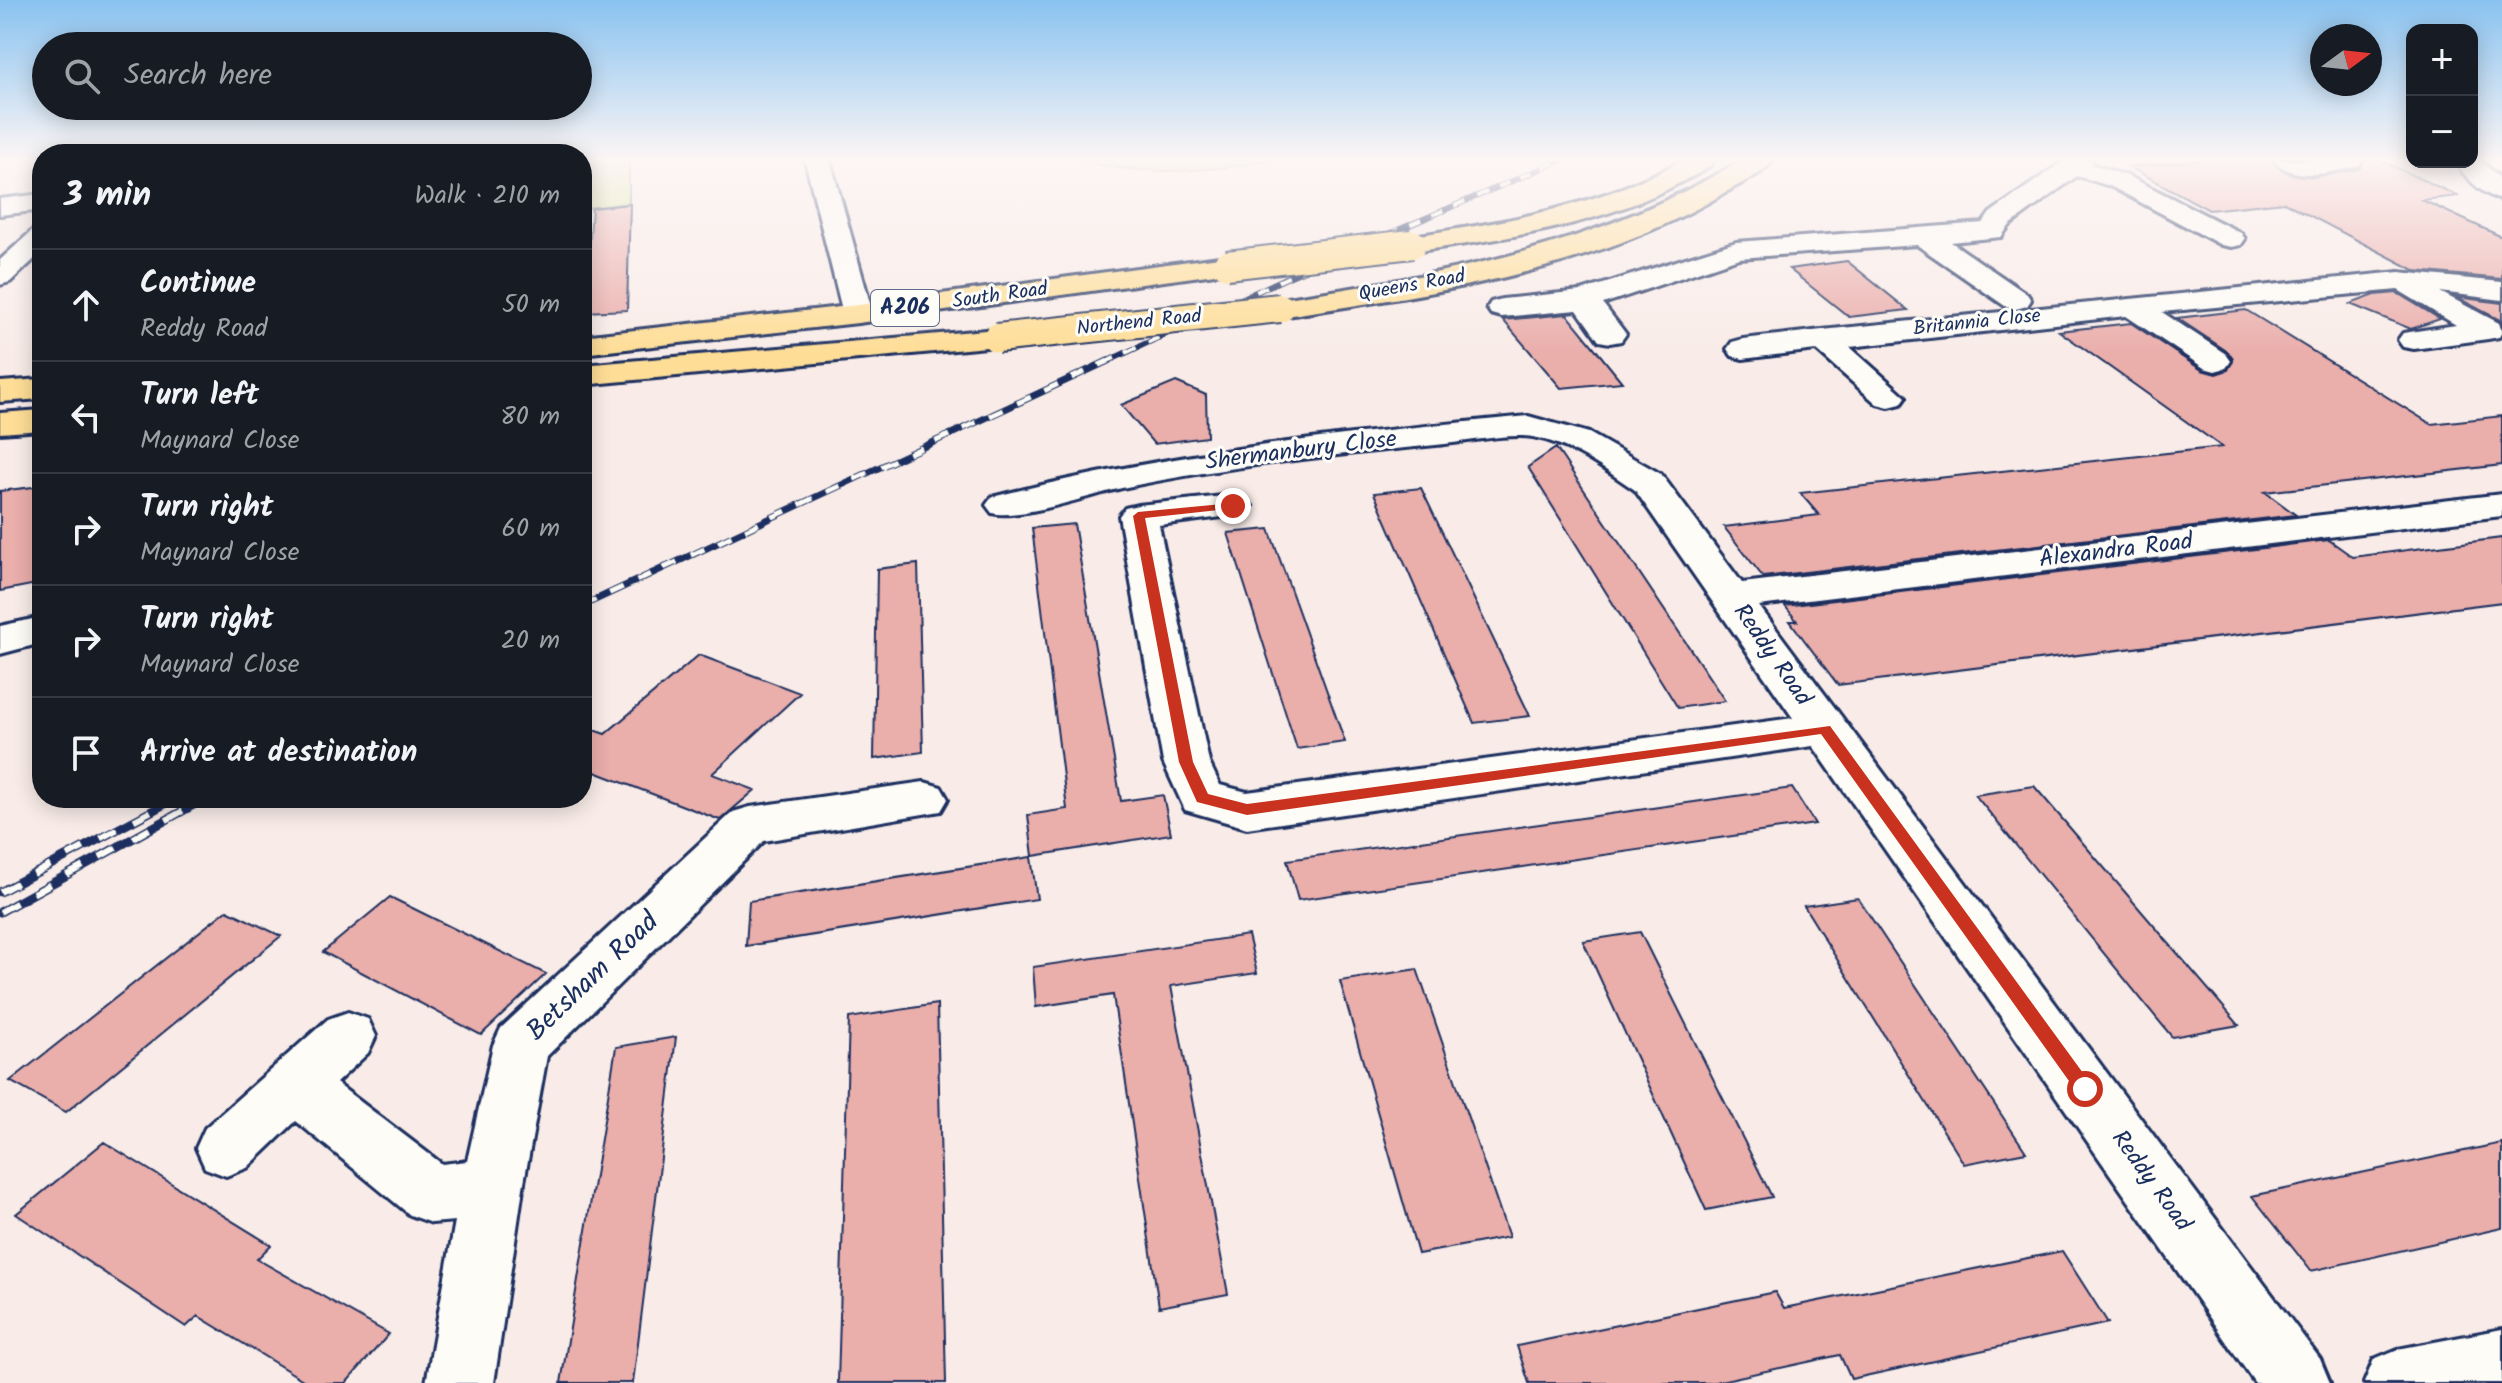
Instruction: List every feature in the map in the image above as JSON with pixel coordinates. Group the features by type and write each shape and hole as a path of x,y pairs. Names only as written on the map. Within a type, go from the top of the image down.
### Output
{"main road":[{"name":"Queens Road","path":"1227,265 1412,244 1524,225"},
{"name":"Queens Road","path":"1280,308 1437,283 1541,259 1644,225"},
{"name":"South Road","path":"592,344 858,314 1227,265"},
{"name":"Northend Road","path":"997,338 1280,308"},
{"name":"South Road","path":"592,374 997,338"},
{"path":"0,392 32,390"},
{"path":"0,423 32,421"}],"street":[{"path":"834,225 858,314"},
{"path":"1502,308 1585,300 1736,250 1991,231 1996,225"},
{"path":"2203,225 2231,239"},
{"path":"1923,236 2016,300"},
{"path":"0,276 32,246"},
{"path":"2399,281 2488,330 2414,340"},
{"name":"Britannia Close","path":"1743,349 2132,306 2399,281 2502,291"},
{"path":"1585,300 1610,334"},
{"path":"2132,306 2215,361"},
{"path":"1822,339 1889,397"},
{"name":"Shermanbury Close","path":"1005,505 1056,490 1248,454 1528,426 1556,430 1598,448"},
{"name":"Reddy Road","path":"1598,448 1648,482 2296,1383"},
{"name":"Alexandra Road","path":"1731,597 2502,505"},
{"path":"1233,506 1138,516 1186,762 1202,798 1247,810 1825,729"},
{"path":"0,640 32,632"},
{"name":"Betsham Road","path":"460,1383 492,1188 521,1045 750,825 924,799"},
{"path":"226,1148 348,1036"},
{"path":"295,1085 432,1194 492,1188"},
{"path":"2398,1383 2502,1363"}],"building":[{"path":"592,225 629,225 627,310 592,312"},
{"path":"2327,225 2475,225 2502,237 2502,279 2416,271"},
{"path":"1847,261 1908,310 1849,317 1789,269"},
{"path":"2397,293 2440,319 2411,329 2350,304 2375,295"},
{"path":"2456,297 2502,303 2502,323 2500,320"},
{"path":"2246,310 2431,424 2502,416 2502,465 2265,492 2296,515 1763,577 1724,527 1819,515 1800,493 2222,447 2059,331 2131,323 2202,370 2216,374 2228,370 2233,359 2228,352 2177,318"},
{"path":"1567,314 1622,382 1561,388 1503,320"},
{"path":"1176,382 1206,395 1207,437 1154,444 1121,405"},
{"path":"1556,448 1725,701 1678,708 1528,467"},
{"path":"32,487 32,585 0,591 0,491"},
{"path":"1421,488 1530,716 1474,723 1374,493"},
{"path":"1074,524 1121,801 1163,795 1171,834 1033,856 1028,815 1067,809 1032,528"},
{"path":"1269,529 1345,742 1297,749 1228,533"},
{"path":"2502,538 2502,602 1838,685 1790,621 1797,621 1785,606 2329,540 2353,557"},
{"path":"918,564 923,752 874,759 877,569"},
{"path":"699,655 800,693 712,774 755,790 720,820 592,771 592,729 605,734"},
{"path":"2034,786 2239,1025 2172,1037 1975,795"},
{"path":"1792,788 1815,824 1298,900 1287,860"},
{"path":"1031,857 1037,899 746,946 749,901"},
{"path":"390,897 546,974 481,1035 323,952"},
{"path":"1858,898 2026,1152 1964,1164 1804,906"},
{"path":"227,910 281,936 66,1112 10,1081"},
{"path":"1640,932 1772,1197 1706,1210 1583,941"},
{"path":"1248,935 1257,973 1171,986 1228,1294 1159,1307 1113,995 1036,1007 1033,967"},
{"path":"1417,969 1509,1237 1418,1254 1340,981"},
{"path":"937,1004 946,1383 838,1383 849,1018"},
{"path":"676,1037 633,1383 561,1383 616,1047"},
{"path":"104,1142 271,1245 257,1259 389,1334 346,1383 308,1383 198,1316 186,1327 16,1214"},
{"path":"2502,1143 2502,1228 2311,1271 2252,1196"},
{"path":"2062,1251 2108,1323 1851,1379 1840,1355 1711,1383 1529,1383 1517,1346 1775,1292 1784,1308"}],"railway":[{"path":"1104,363 1286,278 1411,225"},
{"path":"592,601 1108,361"},
{"path":"0,892 157,808"},
{"path":"0,912 188,808"}],"route":[{"path":"1233,506 1138,516 1186,762 1202,798 1247,810 1825,729 2085,1089"}]}
